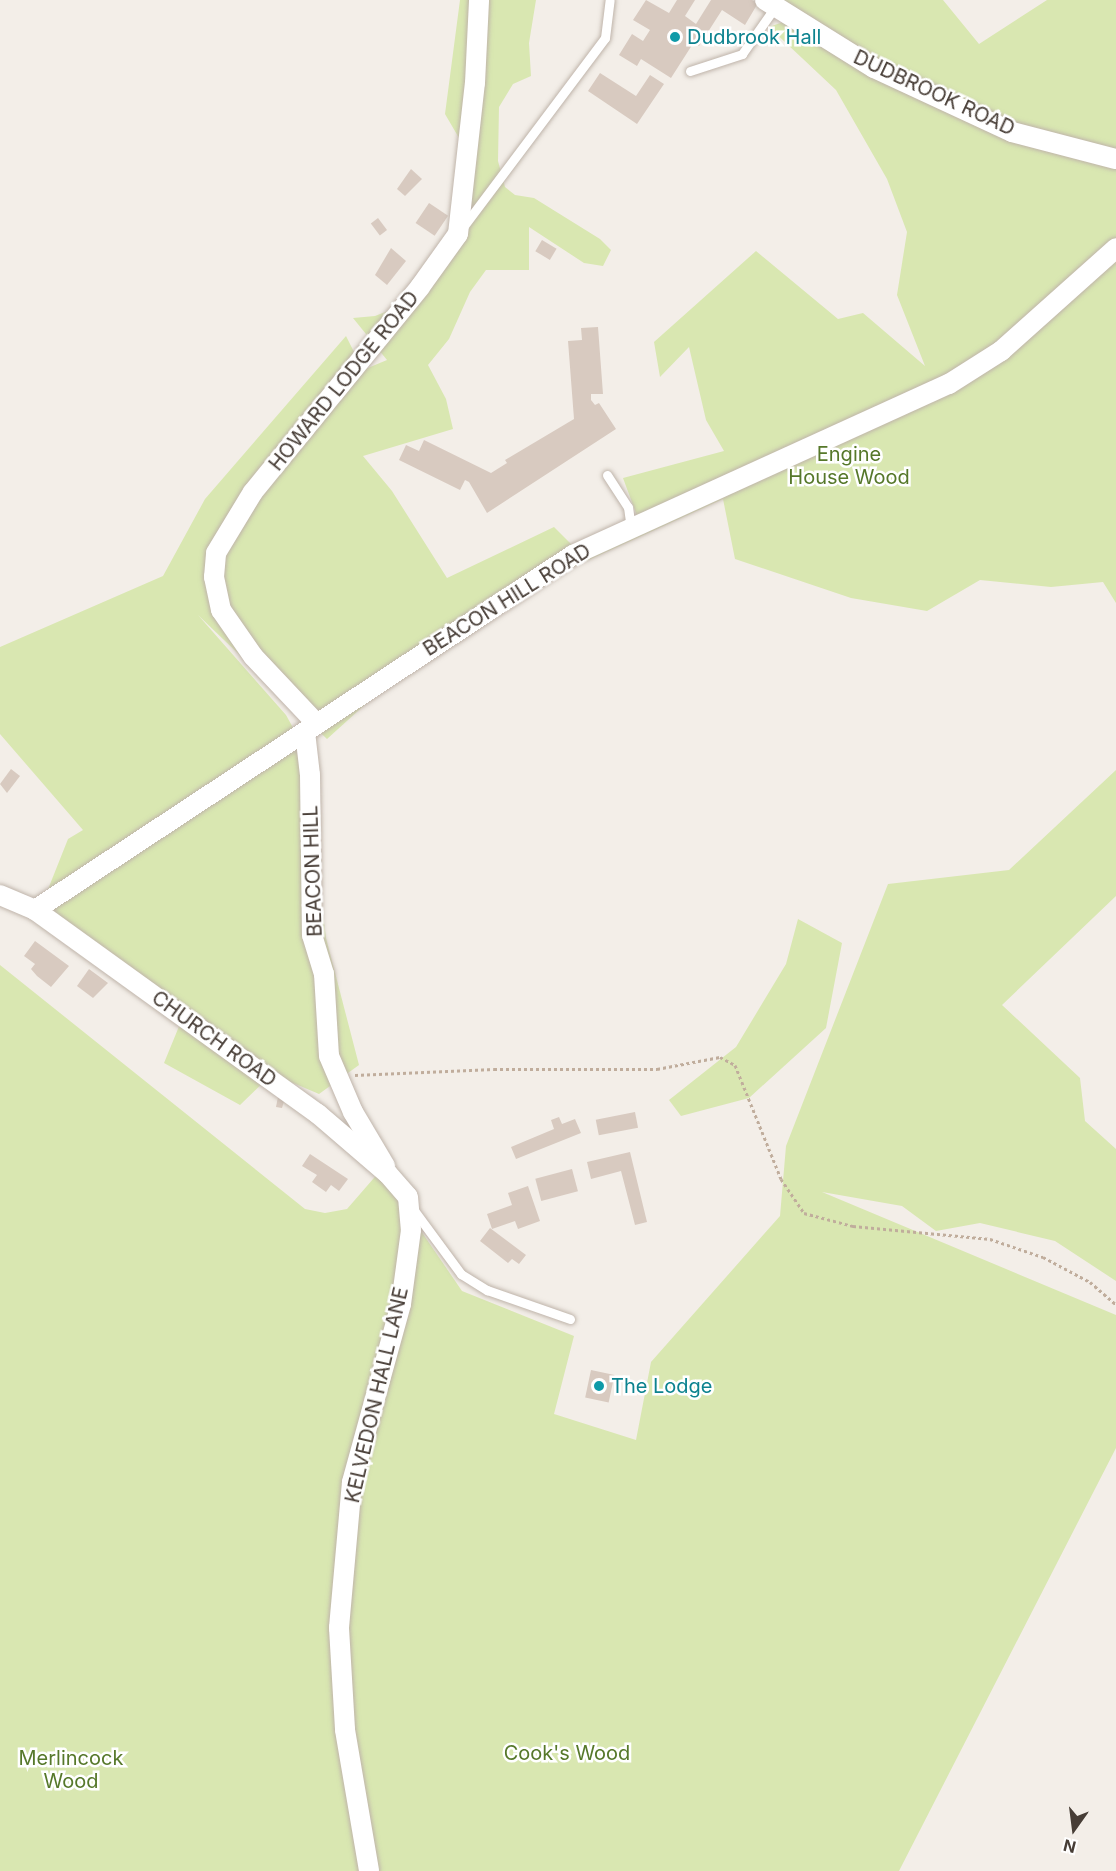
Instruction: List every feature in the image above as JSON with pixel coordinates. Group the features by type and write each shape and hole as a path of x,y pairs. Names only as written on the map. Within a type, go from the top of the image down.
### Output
{"street":[{"name":"HOWARD LODGE ROAD","path":"311,728 291,693 253,656 221,610 214,577 216,553 253,492 406,305 458,234 475,83 478,0"},
{"name":"DUDBROOK ROAD","path":"770,3 874,68 1012,132 1116,159"},
{"name":"BEACON HILL ROAD","path":"35,910 573,555 949,384 1001,351 1116,248"},
{"name":"BEACON HILL","path":"311,728 312,935 324,974 329,1056 353,1112 388,1174"},
{"name":"CHURCH ROAD","path":"0,895 35,910 318,1114 388,1174 403,1191 410,1205"},
{"name":"KELVEDON HALL LANE","path":"369,1871 345,1730 339,1628 352,1482 401,1304 411,1230 410,1205"}],"lane":[{"path":"458,234 605,38 610,0"},
{"path":"690,71 742,54 770,3"},
{"path":"607,475 628,507 631,528"},
{"path":"410,1205 461,1274 487,1290 570,1319"}],"path":[{"path":"339,1075 657,1069 720,1057 735,1065 781,1179 804,1214 853,1226 990,1239 1043,1257 1090,1282 1116,1305"}],"green space":[{"name":"Engine House Wood","path":"460,0 536,0 529,43 531,76 513,84 499,107 498,161 505,187 515,195 534,198 600,239 611,250 603,266 584,263 529,227 529,270 486,270 470,292 449,339 428,365 446,399 453,429 363,456 392,491 447,578 554,527 576,549 637,516 623,478 724,451 706,420 689,347 660,377 654,342 756,251 838,319 863,313 925,366 897,295 907,232 887,179 836,90 769,27 800,16 775,0 943,0 979,44 1047,0 1116,0 1116,603 1103,582 1051,587 980,580 927,611 851,598 735,559 723,499 571,568 369,701 327,739 198,615 286,715 302,744 326,938 359,1065 319,1094 272,1074 240,1105 164,1063 180,1024 35,922 68,839 83,830 0,734 0,647 163,576 205,499 346,336 363,370 387,360 353,318 375,316 398,307 453,248 459,138 445,114"},
{"path":"1116,770 1116,896 1002,1005 1080,1078 1085,1121 1116,1149 1116,1281 1055,1241 980,1223 936,1231 902,1206 822,1192 1116,1315 1116,1448 899,1871 0,1871 0,965 305,1209 325,1213 347,1209 380,1171 462,1291 574,1336 554,1414 636,1440 651,1362 780,1216 786,1146 888,884 1009,870"},
{"path":"798,919 842,943 826,1028 749,1098 681,1116 669,1100 736,1047 786,964"}],"building":[{"name":"Dudbrook Hall","path":"646,0 669,13 677,0 695,0 685,16 696,24 711,0 752,0 758,3 745,25 722,10 699,46 694,42 671,78 641,59 637,66 619,55 632,34 643,41 650,30 633,20"},
{"path":"600,73 636,96 650,75 664,84 637,124 588,91"},
{"path":"411,169 422,179 405,196 397,189"},
{"path":"429,203 448,216 435,236 416,223"},
{"path":"378,218 387,230 380,235 371,223"},
{"path":"542,240 557,249 550,260 535,251"},
{"path":"391,248 406,261 387,285 375,275"},
{"path":"598,327 603,394 591,394 591,400 595,405 599,403 616,429 487,513 469,482 465,480 460,490 399,460 406,445 419,451 424,440 491,473 507,463 505,460 574,419 568,341 582,340 581,328"},
{"path":"11,769 20,776 7,793 0,784"},
{"path":"35,941 69,966 51,987 37,976 31,969 35,964 24,956"},
{"path":"89,969 108,983 93,998 77,986"},
{"path":"278,1097 285,1098 282,1108 276,1107"},
{"path":"635,1112 638,1128 599,1135 596,1120"},
{"path":"559,1117 562,1124 575,1119 581,1133 516,1159 511,1147 554,1129 551,1120"},
{"path":"630,1152 647,1222 635,1225 621,1171 591,1179 587,1162"},
{"path":"310,1154 348,1179 339,1191 331,1185 326,1192 312,1182 317,1175 302,1166"},
{"path":"572,1169 578,1191 541,1201 535,1179"},
{"path":"528,1186 540,1221 518,1229 515,1221 492,1229 487,1214 512,1205 508,1193"},
{"path":"490,1228 526,1255 519,1264 512,1259 508,1263 480,1241"},
{"name":"The Lodge","path":"591,1370 614,1375 609,1402 585,1397"}],"place":[{"name":"Dudbrook Hall","path":"675,37"},
{"name":"The Lodge","path":"599,1386"}],"park label":[{"name":"Cook's Wood","path":"567,1753"},
{"name":"Merlincock Wood","path":"71,1770"}]}
